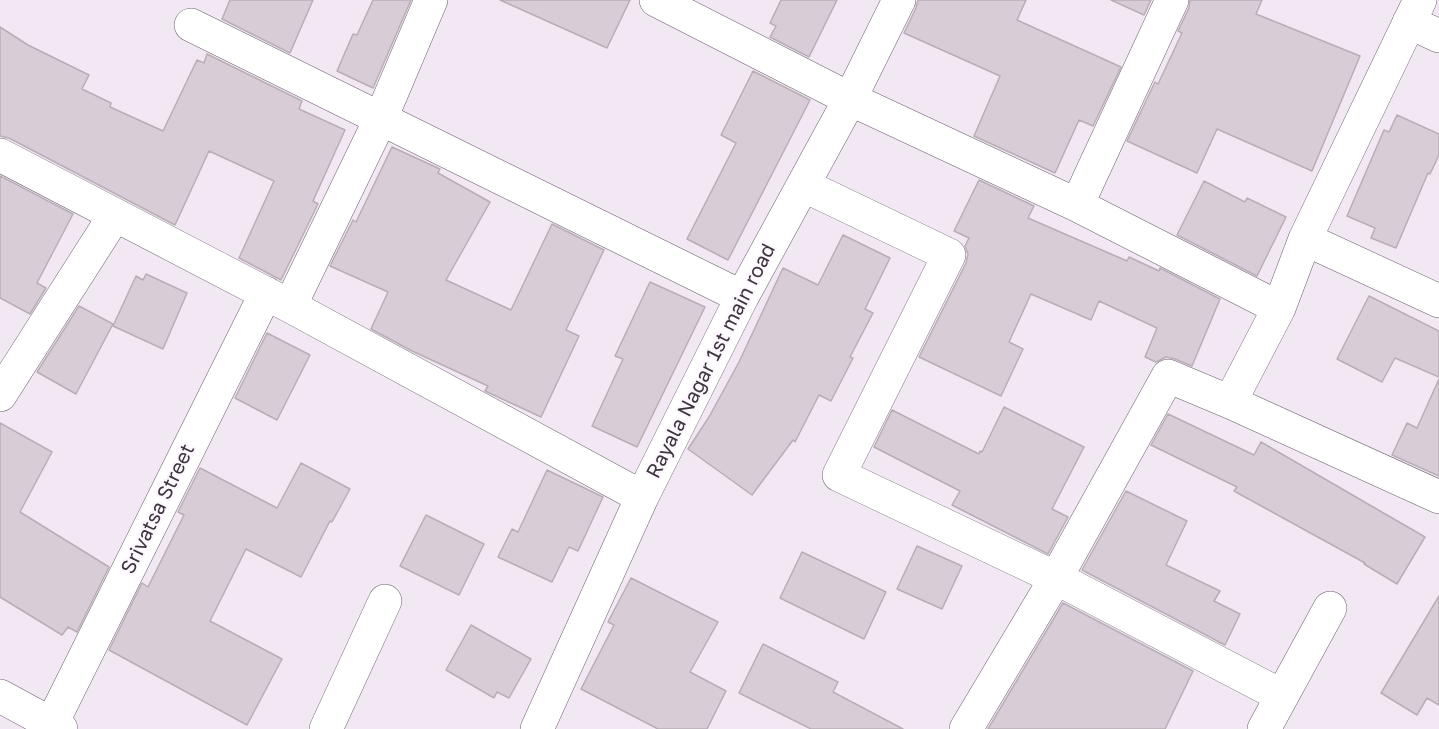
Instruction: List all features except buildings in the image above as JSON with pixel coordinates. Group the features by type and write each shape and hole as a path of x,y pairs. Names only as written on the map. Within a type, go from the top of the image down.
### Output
{"street":[{"name":"Srivatsa Street","path":"54,727 278,300 381,118 431,0"},
{"name":"Rayala Nagar 1st main road","path":"548,725 642,497 742,297 850,99 898,0"},
{"path":"1077,205 1172,0"},
{"path":"659,1 850,99 1077,205 1279,308"},
{"path":"1230,402 1279,308 1305,239 1414,11 1439,36"},
{"path":"191,25 742,297"},
{"path":"0,155 278,300 642,497"},
{"path":"803,185 949,255 839,475 1056,578 1282,696"},
{"path":"0,396 115,215"},
{"path":"1305,239 1439,300"},
{"path":"966,729 1056,578 1168,376 1439,497"},
{"path":"326,729 385,602"},
{"path":"1264,729 1330,608"},
{"path":"0,696 54,727"}]}
